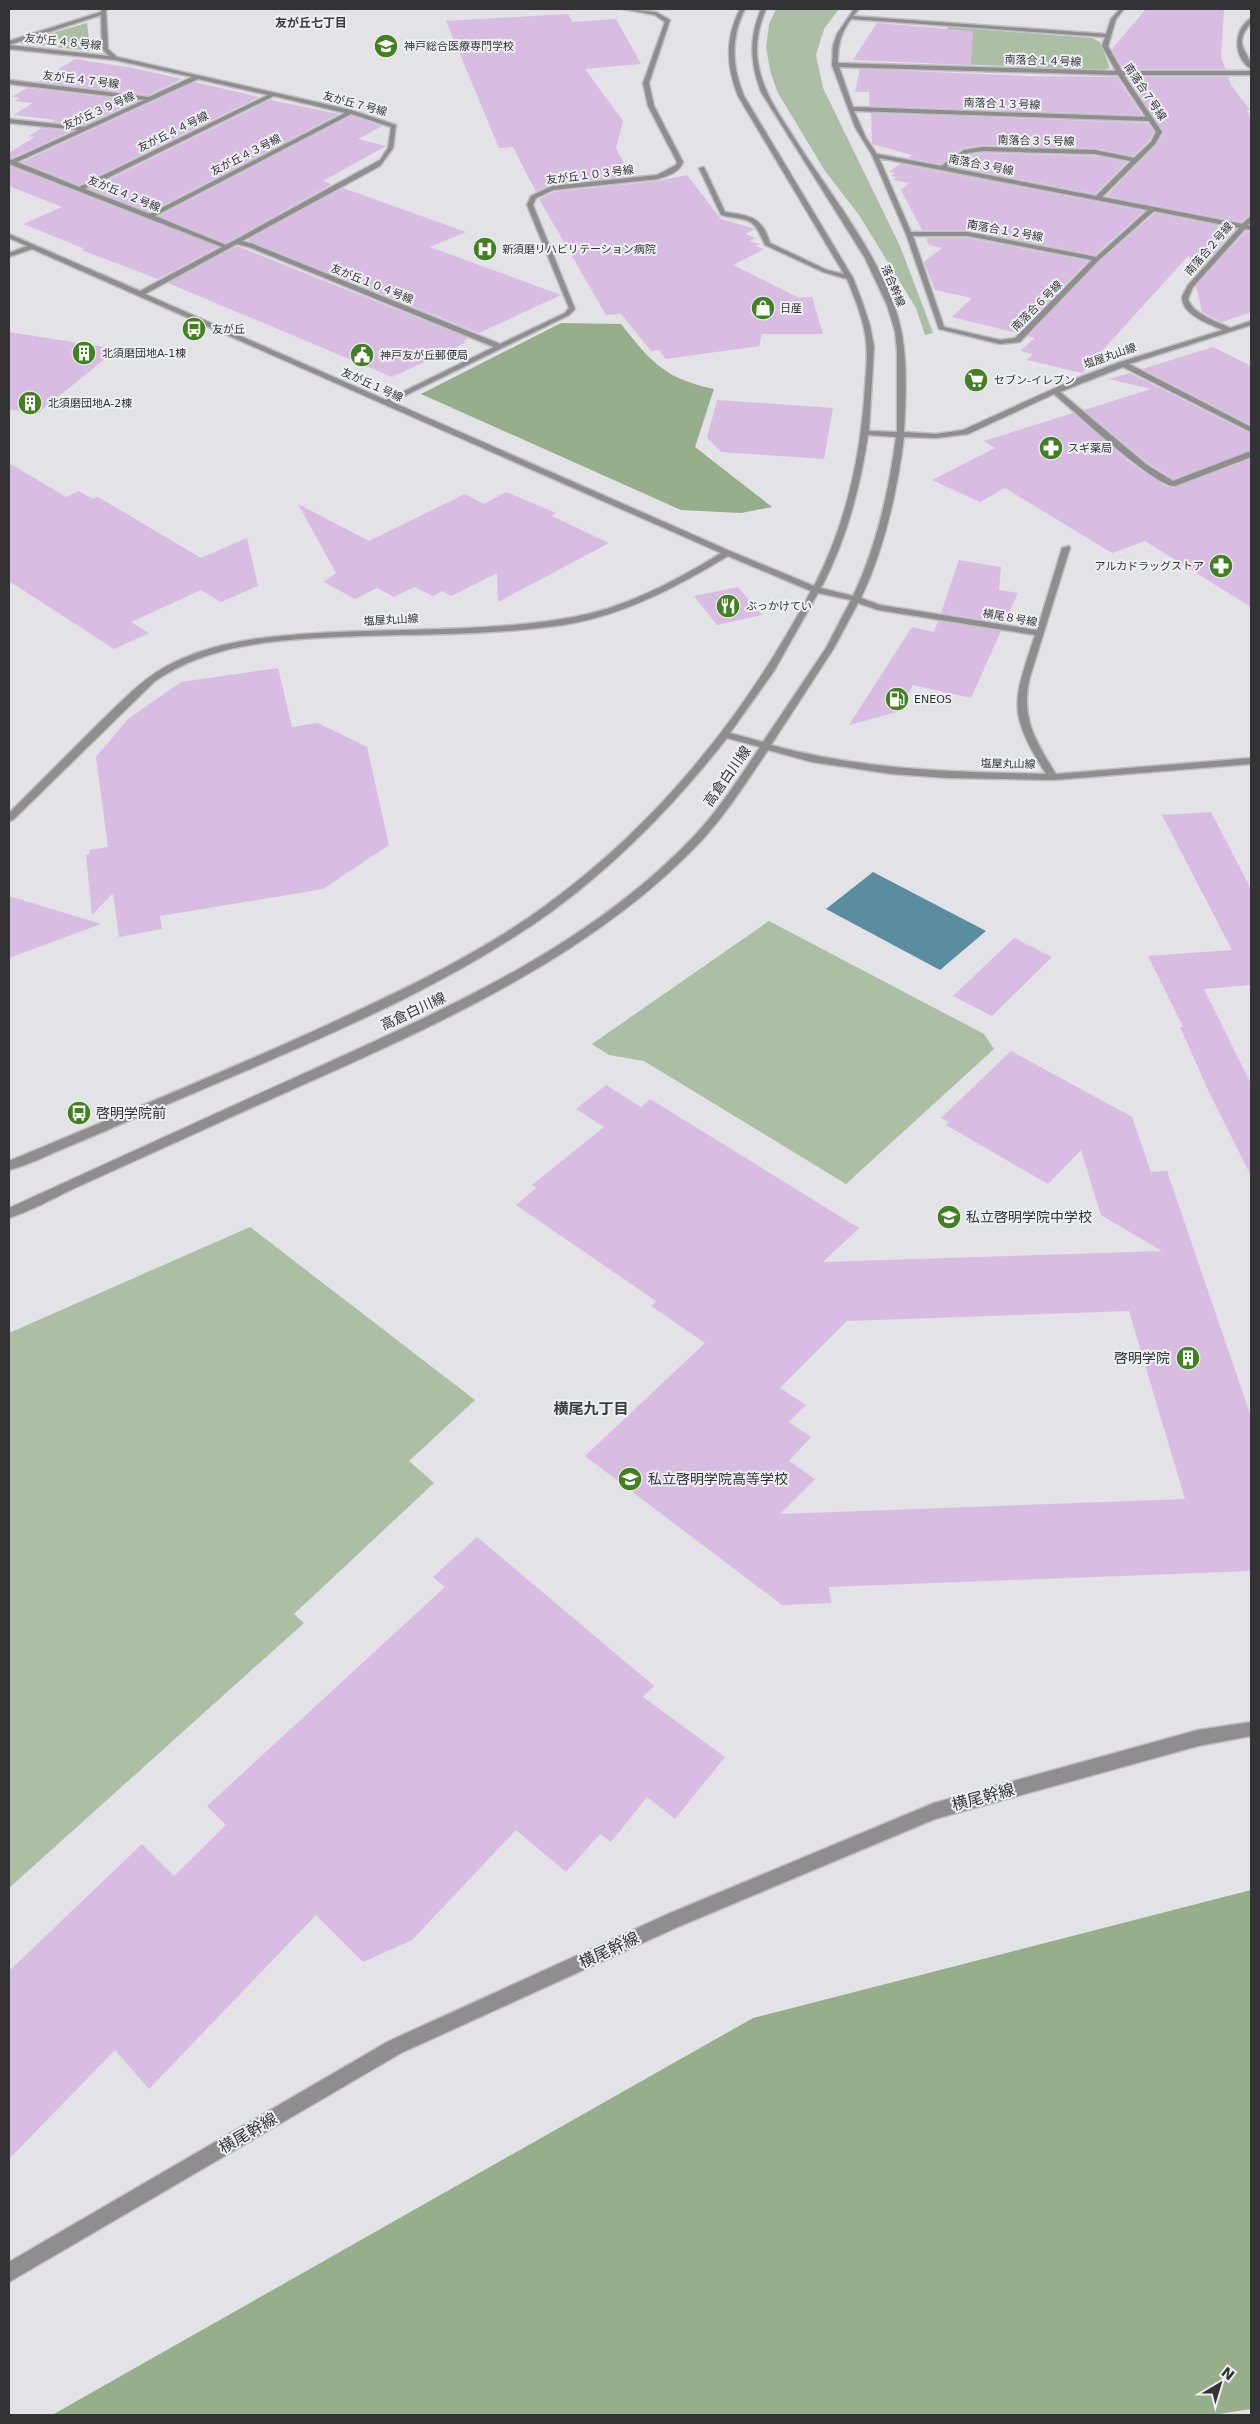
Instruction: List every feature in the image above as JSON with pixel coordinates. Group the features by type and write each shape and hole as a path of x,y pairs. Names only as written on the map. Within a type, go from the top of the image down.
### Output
{"street":[{"name":"友が丘１０３号線","path":"385,403 567,314 573,308 530,205 533,197 552,188 658,177 679,166 680,162 651,106 646,83 668,21 656,14 626,9"},
{"path":"724,734 800,622 844,528 858,472 868,414 870,341 850,278 742,96 735,80 730,49 731,36 742,9"},
{"name":"落合幹線","path":"763,9 753,42 757,76 770,104 871,262 896,320 902,361 902,415 893,483 884,523 856,599"},
{"path":"856,9 849,17 836,42 835,65 838,82 851,109 861,137 875,155"},
{"path":"849,17 1107,36 1114,19 1122,9"},
{"path":"9,43 103,11 104,49 115,58"},
{"path":"1251,20 1240,33 1238,41 1239,50 1251,68"},
{"name":"南落合７号線","path":"1098,198 1153,143 1159,132 1120,73 1105,46 1107,36"},
{"name":"友が丘４８号線","path":"9,47 115,58"},
{"name":"友が丘７号線","path":"115,58 352,112 394,126 393,144 384,160 140,294"},
{"name":"南落合１４号線","path":"835,65 1120,73 1251,73"},
{"name":"友が丘３９号線","path":"10,162 198,77"},
{"name":"友が丘４７号線","path":"9,82 151,99"},
{"name":"友が丘４４号線","path":"81,188 274,94"},
{"name":"南落合１３号線","path":"851,109 1152,119"},
{"name":"友が丘４３号線","path":"151,216 352,112"},
{"path":"9,121 84,129"},
{"name":"南落合３５号線","path":"942,168 966,152 983,149 1095,152 1134,160"},
{"name":"南落合３号線","path":"875,155 1251,228"},
{"name":"南落合６号線","path":"875,155 909,234 941,328 1000,342 1018,340 1097,259 1153,209"},
{"name":"友が丘４２号線","path":"10,162 81,188 227,247"},
{"path":"702,168 711,181 714,202 724,214 756,220 763,227 767,244 825,271 850,278"},
{"name":"南落合２号線","path":"1230,330 1191,310 1185,300 1190,286 1251,218"},
{"name":"南落合１２号線","path":"909,234 968,234 1097,259"},
{"name":"友が丘１号線","path":"9,236 727,553"},
{"name":"友が丘１０４号線","path":"235,242 251,245 501,347"},
{"path":"9,255 33,246"},
{"name":"塩屋丸山線","path":"864,433 936,436 965,432 1055,391 1123,364 1251,324"},
{"path":"1123,364 1251,430"},
{"path":"1055,391 1144,467 1172,484 1251,454"},
{"path":"1040,633 1066,548"},
{"path":"727,553 816,590 856,599 816,670 766,746"},
{"name":"塩屋丸山線","path":"9,818 137,692 169,669 202,653 232,645 275,638 523,626 570,621 640,599 679,581 727,553"},
{"name":"横尾８号線","path":"856,599 878,607 1040,633 1024,682 1021,705 1033,745 1053,777"},
{"name":"塩屋丸山線","path":"724,734 812,759 892,771 948,775 1053,777 1251,761"},
{"name":"高倉白川線","path":"9,1166 240,1070 394,998 474,957 549,908 598,869 648,824 724,734"},
{"name":"高倉白川線","path":"9,1213 472,1001 558,952 634,898 693,844 735,794 766,746"},
{"name":"横尾幹線","path":"9,2273 395,2047 674,1920 934,1811 1198,1738 1251,1729"}],"green space":[{"path":"776,9 839,9 824,29 816,55 823,88 900,246 933,333 925,335 916,308 859,215 825,171 778,93 771,74 766,48 769,24"},
{"path":"87,23 90,51 19,43"},
{"path":"948,27 1092,38 1100,42 1110,68 1100,70 933,63"},
{"path":"561,323 621,324 660,367 683,380 714,389 695,447 772,507 741,513 681,510 421,394"},
{"path":"769,921 984,1034 994,1049 846,1184 644,1061 609,1055 592,1044"},
{"path":"250,1227 475,1400 409,1461 434,1483 294,1614 304,1623 9,1888 9,1333"},
{"path":"1251,1890 1251,2409 1212,2415 52,2415 753,2018"}],"water":[{"path":"873,872 986,931 940,970 826,909"}],"building":[{"path":"1146,9 1224,9 1221,58 1226,69 1123,69 1112,49"},
{"path":"568,14 573,22 616,19 641,64 585,69 623,121 616,148 631,176 552,184 536,192 513,147 499,148 446,21"},
{"path":"877,23 973,31 971,65 853,60"},
{"path":"75,59 133,68 182,79 149,95 38,82"},
{"path":"860,69 1028,76 1117,77 1142,115 870,106 869,92 855,92"},
{"path":"1128,77 1228,77 1231,85 1250,110 1247,110 1251,120 1251,214 1241,222 1106,196 1156,145 1164,133"},
{"path":"195,82 259,97 79,185 22,162"},
{"path":"27,88 137,101 84,125 52,122 56,120 14,115 33,103 15,101 20,98 12,97"},
{"path":"270,100 339,114 150,212 90,189"},
{"path":"871,113 1148,123 1154,132 1149,141 1133,156 1095,148 983,145 963,148 941,164 908,158 912,155 872,144"},
{"path":"351,116 382,126 358,139 386,146 323,181 332,184 226,243 159,216"},
{"path":"42,128 71,131 12,158 9,157 9,153 35,137 29,136"},
{"path":"983,153 1095,156 1127,162 1095,194 952,166 969,155"},
{"path":"900,164 1144,211 1095,255 968,230 922,230 901,190 909,183 893,180 897,177 891,176 895,173 889,172"},
{"path":"9,166 218,247 158,279 81,250 85,249 23,224 62,207 9,186"},
{"path":"687,175 721,219 755,229 745,234 756,238 749,241 760,244 755,246 764,249 733,265 799,298 812,297 823,334 762,334 759,346 666,359 659,350 651,351 621,314 606,315 539,199 554,192 658,181"},
{"path":"343,188 466,232 430,247 561,295 479,333 247,240"},
{"path":"1155,213 1235,229 1194,276 1189,255 1082,373 1027,360 1033,354 1020,351 1035,338 1028,336 1100,261"},
{"path":"1246,231 1251,232 1251,312 1222,322 1202,312 1196,286"},
{"path":"926,238 968,238 1088,261 1017,333 952,317 972,298 935,290 924,262 942,248 929,245"},
{"path":"237,246 468,338 463,341 467,342 392,377 168,283"},
{"path":"9,332 117,349 37,414 9,409"},
{"path":"1213,347 1251,366 1251,425 1142,369"},
{"path":"1130,373 1251,434 1251,450 1173,479 1148,463 1084,410 1151,389 1109,379"},
{"path":"717,400 833,408 824,459 721,452 707,438"},
{"path":"1073,413 1132,464 1164,485 1174,488 1251,459 1251,607 1145,541 1112,553 1005,488 980,502 932,480 995,448 984,441"},
{"path":"9,463 66,497 79,491 93,499 98,497 201,558 247,538 258,586 221,602 201,590 131,622 149,633 114,649 9,581"},
{"path":"506,492 556,513 552,516 609,543 498,602 497,573 451,596 442,591 433,596 414,587 394,597 377,588 355,599 324,582 336,573 298,504 369,541 465,494 484,504"},
{"path":"959,560 1001,567 999,590 1018,593 1004,623 941,613"},
{"name":"ぶっかけてい","path":"738,587 762,615 717,625 694,596"},
{"path":"938,621 1001,631 971,698 913,685 897,712 849,725 912,627 934,632"},
{"path":"278,668 292,727 318,723 367,747 389,845 323,889 160,916 162,929 119,937 113,893 92,915 86,855 90,854 89,850 108,847 96,757 128,719 181,682"},
{"path":"1211,812 1251,889 1251,987 1250,985 1204,989 1251,1084 1251,1176 1209,1092 1180,1027 1183,1027 1148,956 1232,950 1162,815"},
{"path":"9,896 101,924 9,958"},
{"path":"1014,938 1052,957 992,1016 953,996"},
{"path":"1011,1051 1132,1117 1151,1172 1167,1171 1251,1417 1251,1571 829,1587 831,1603 782,1605 585,1456 705,1343 651,1306 656,1301 516,1205 536,1188 532,1185 604,1127 576,1109 606,1085 641,1107 650,1099 859,1228 823,1262 1162,1251 1101,1215 1081,1150 1048,1184 946,1125 949,1122 941,1118","holes":["1129,1311 1185,1499 780,1514 815,1479 789,1461 811,1437 789,1422 806,1405 780,1388 847,1321"]},
{"path":"477,1537 654,1686 643,1697 725,1757 675,1819 647,1797 611,1842 600,1834 566,1872 516,1830 412,1940 363,1962 316,1915 149,2089 115,2050 9,2159 9,1971 142,1844 174,1876 226,1825 207,1806 445,1587 433,1577"}],"place":[{"name":"神戸総合医療専門学校","path":"386,46"},
{"name":"新須磨リハビリテーション病院","path":"485,249"},
{"name":"日産","path":"763,308"},
{"name":"友が丘","path":"194,329"},
{"name":"北須磨団地A-1棟","path":"84,353"},
{"name":"神戸友が丘郵便局","path":"362,355"},
{"name":"セブン-イレブン","path":"976,380"},
{"name":"北須磨団地A-2棟","path":"30,403"},
{"name":"スギ薬局","path":"1051,448"},
{"name":"アルカドラッグストア","path":"1221,566"},
{"name":"ぶっかけてい","path":"728,606"},
{"name":"ENEOS","path":"897,699"},
{"name":"啓明学院前","path":"79,1113"},
{"name":"私立啓明学院中学校","path":"949,1217"},
{"name":"啓明学院","path":"1188,1358"},
{"name":"私立啓明学院高等学校","path":"630,1479"}],"district":[{"name":"友が丘七丁目","path":"311,23"},
{"name":"横尾九丁目","path":"591,1409"}]}
